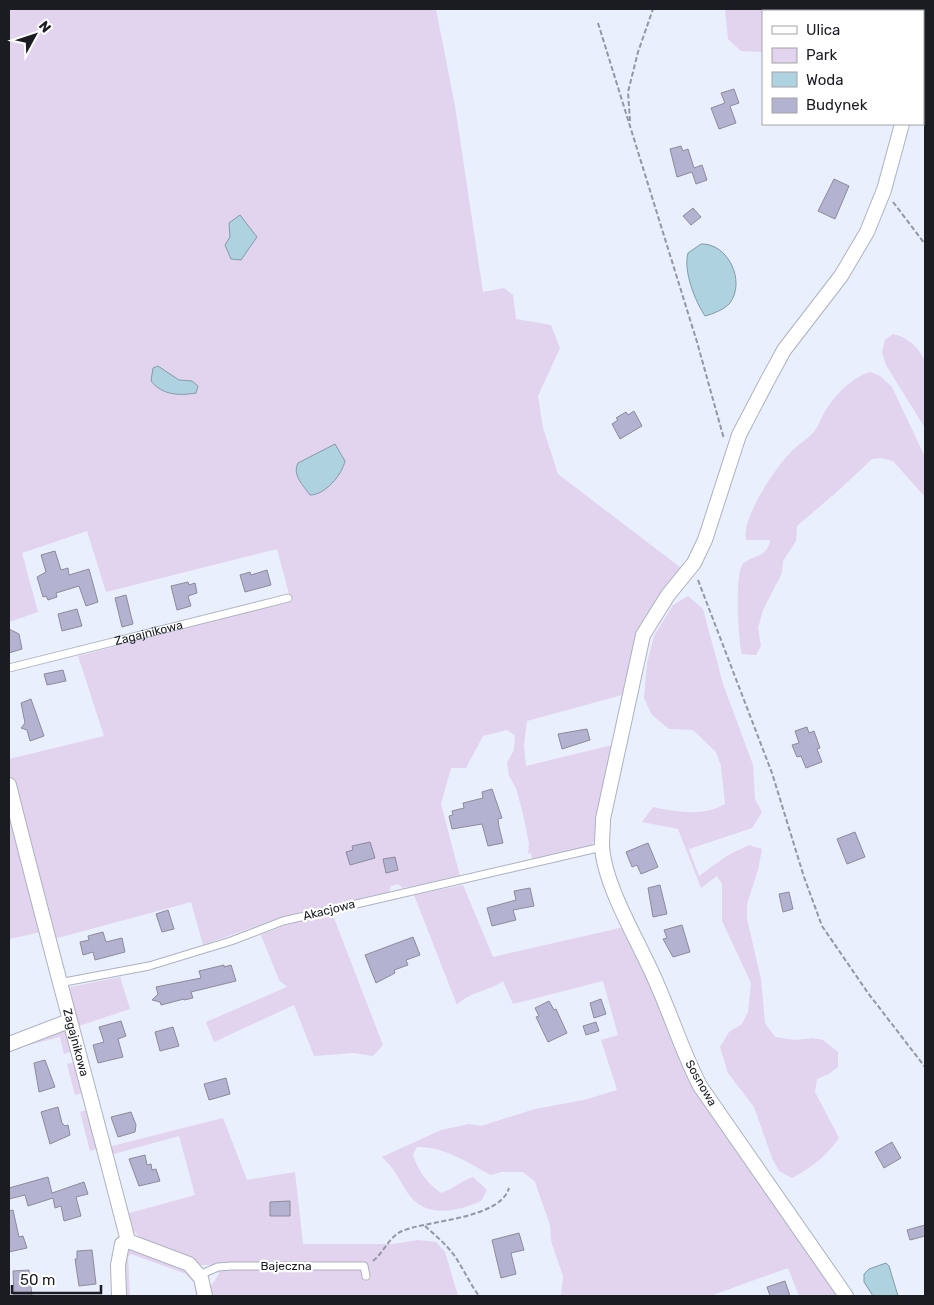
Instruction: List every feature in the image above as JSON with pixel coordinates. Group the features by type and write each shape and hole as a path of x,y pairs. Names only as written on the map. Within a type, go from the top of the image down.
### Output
{"street":[{"name":"Sosnowa","path":"846,1296 700,1086 686,1058 657,983 616,895 602,847 603,819 644,635 668,596 694,563 705,540 739,435 784,350 855,253 884,190 902,125"},
{"name":"Zagajnikowa","path":"9,785 59,983 69,1021 77,1041 128,1242"},
{"path":"9,1044 69,1021"},
{"path":"119,1296 119,1252 122,1244 128,1242 182,1261 200,1275 205,1296"}],"lane":[{"name":"Zagajnikowa","path":"9,668 288,598"},
{"name":"Akacjowa","path":"59,983 158,964 231,941 283,921 318,912 602,847"},
{"name":"Bajeczna","path":"200,1275 218,1267 231,1266 365,1267"},
{"path":"365,1267 366,1276"}],"path":[{"path":"630,126 628,92 638,52 653,9"},
{"path":"598,23 697,342 730,460"},
{"path":"884,190 925,244"},
{"path":"694,563 700,587 772,772 804,877 822,926 868,993 925,1067"},
{"path":"365,1267 378,1256 391,1238 402,1231 474,1214 507,1197 510,1188"},
{"path":"424,1225 442,1242 459,1263 466,1278 479,1296"}],"green space":[{"path":"9,9 436,9 455,106 483,292 504,288 513,295 516,319 551,325 560,348 538,396 543,428 558,474 685,571 634,665 622,695 527,721 524,745 526,766 612,745 594,841 591,847 532,860 531,853 528,854 529,844 523,814 516,788 509,776 507,763 514,750 515,735 507,730 483,736 466,768 451,768 441,804 460,876 403,888 398,884 391,886 389,892 284,916 203,945 191,902 54,939 9,774 9,759 104,736 78,656 291,601 277,549 106,592 87,531 22,553 38,612 9,622"},
{"path":"725,9 773,9 762,10 762,52 741,51 728,39"},
{"path":"893,334 912,343 925,361 925,428 886,365 882,352 885,340"},
{"path":"870,372 880,376 892,387 925,457 925,497 893,461 881,458 872,459 797,526 796,541 783,561 782,573 763,610 758,628 761,646 756,655 742,654 738,608 740,571 745,562 766,551 770,540 746,540 746,531 754,507 776,470 793,450 813,433 827,408 837,395 849,383"},
{"path":"688,596 703,609 723,684 753,765 755,799 762,812 752,828 689,849 699,876 728,855 749,845 762,849 758,870 747,904 747,919 761,979 765,1023 775,1037 795,1040 812,1038 823,1040 838,1052 838,1067 829,1074 817,1079 815,1092 839,1138 818,1161 792,1178 779,1171 772,1158 754,1107 728,1073 720,1047 729,1032 742,1024 748,1012 751,983 722,921 722,884 717,876 701,888 678,829 642,822 653,807 680,812 698,812 707,811 725,804 721,766 716,752 693,730 669,729 652,715 644,698 647,663 654,636 673,605"},
{"path":"9,810 41,932 9,939"},
{"path":"463,885 493,957 624,927 668,1022 841,1296 799,1296 788,1268 710,1296 561,1296 563,1276 551,1241 550,1225 535,1182 523,1172 501,1172 491,1175 446,1152 427,1147 417,1147 413,1155 418,1167 427,1181 441,1193 473,1177 487,1190 481,1201 451,1210 431,1210 414,1201 393,1169 382,1157 441,1130 469,1124 481,1126 535,1109 584,1100 617,1090 601,1040 618,1035 603,981 513,1004 503,981 473,994 457,1005 414,895"},
{"path":"332,913 383,1045 373,1056 354,1053 314,1056 294,1005 214,1042 206,1022 287,987 279,980 261,935 283,926"},
{"path":"120,977 130,1009 76,1027 65,988"},
{"path":"61,1030 66,1032 76,1050 64,1054 60,1037 9,1050"},
{"path":"78,1061 87,1092 75,1095 67,1064"},
{"path":"91,1109 101,1148 90,1151 80,1112"},
{"path":"223,1118 247,1180 295,1172 303,1244 393,1244 418,1240 436,1242 445,1252 458,1296 210,1296 211,1286 219,1274 214,1265 199,1265 141,1239 132,1229 126,1214 195,1195 179,1136 110,1155 108,1147"},
{"path":"134,1248 176,1263 184,1268 194,1278 200,1296 196,1296 194,1283 186,1274 131,1254 128,1257 130,1296 123,1296 121,1269 126,1250"}],"water":[{"path":"240,215 257,237 241,260 231,259 225,245 230,237 229,223"},
{"path":"701,244 711,245 726,256 732,265 736,284 730,303 719,311 705,316 694,294 687,268 688,253"},
{"path":"158,366 179,380 192,381 198,386 196,393 171,393 155,386 151,381 153,368"},
{"path":"335,444 345,461 343,466 337,478 327,488 310,495 297,476 298,463"},
{"path":"886,1263 889,1266 898,1296 873,1296 864,1282 864,1274 869,1269"}],"building":[{"path":"734,89 739,103 730,106 736,123 719,129 711,108 725,103 721,93"},
{"path":"681,146 683,151 688,149 694,168 702,165 707,180 696,184 692,172 677,177 670,149"},
{"path":"834,179 849,186 835,219 818,211"},
{"path":"693,208 701,217 691,225 683,216"},
{"path":"634,411 642,426 620,439 612,424 618,420 616,418 626,412 628,415"},
{"path":"55,551 61,570 68,568 69,575 89,569 98,602 86,606 79,586 56,593 57,597 48,600 46,596 43,597 37,577 46,572 41,555"},
{"path":"267,570 271,585 245,592 240,575 250,572 251,575"},
{"path":"188,582 189,585 195,583 197,593 188,596 191,606 177,610 171,586"},
{"path":"126,595 133,624 122,627 115,598"},
{"path":"77,609 82,626 62,631 58,614"},
{"path":"9,629 19,634 22,649 9,653"},
{"path":"63,670 66,681 47,685 44,674"},
{"path":"31,699 44,736 30,741 27,730 21,728 25,723 21,703"},
{"path":"807,727 809,733 814,731 820,748 817,749 822,762 806,768 801,756 797,757 792,745 799,743 795,731"},
{"path":"587,729 590,740 562,749 558,734"},
{"path":"492,789 502,818 498,819 503,843 488,846 482,824 452,829 449,816 453,815 452,811 464,808 463,803 483,798 482,792"},
{"path":"855,832 865,857 847,864 837,839"},
{"path":"370,842 375,858 350,865 346,852 353,850 352,846"},
{"path":"648,843 658,867 641,874 637,865 632,867 626,852"},
{"path":"395,857 398,870 386,873 383,859"},
{"path":"660,885 667,914 653,917 648,888"},
{"path":"530,888 534,906 513,910 516,920 492,926 487,908 516,900 514,891"},
{"path":"789,892 793,909 783,912 779,894"},
{"path":"168,910 174,929 162,932 156,914"},
{"path":"682,925 690,952 673,957 663,939 667,938 664,930"},
{"path":"103,932 106,942 122,938 125,952 95,960 93,952 83,955 80,942 89,940 88,936"},
{"path":"413,937 420,955 406,960 408,965 394,970 395,973 376,983 365,955"},
{"path":"224,965 224,967 231,965 236,981 191,992 193,998 161,1005 160,1002 152,1000 158,994 156,987 201,978 199,971"},
{"path":"601,999 606,1014 594,1018 590,1003"},
{"path":"549,1001 554,1010 556,1009 567,1033 548,1042 536,1017 539,1016 535,1008"},
{"path":"121,1021 126,1036 118,1039 123,1057 98,1063 93,1045 104,1042 99,1027"},
{"path":"596,1022 599,1031 586,1035 583,1026"},
{"path":"173,1027 179,1046 160,1051 155,1032"},
{"path":"45,1060 55,1087 39,1092 34,1063"},
{"path":"226,1078 230,1094 209,1100 204,1084"},
{"path":"58,1107 62,1123 65,1126 68,1125 70,1135 50,1144 41,1112"},
{"path":"131,1112 136,1125 135,1132 118,1137 111,1117"},
{"path":"892,1142 901,1158 884,1168 875,1152"},
{"path":"145,1155 147,1165 151,1164 152,1170 156,1169 160,1181 139,1186 129,1159"},
{"path":"48,1177 52,1193 84,1182 88,1194 76,1197 81,1216 64,1221 61,1206 55,1208 53,1198 28,1206 25,1195 9,1199 9,1188"},
{"path":"290,1201 290,1216 270,1216 270,1202"},
{"path":"13,1210 19,1237 23,1236 27,1248 9,1252 9,1211"},
{"path":"925,1225 925,1236 910,1240 907,1230"},
{"path":"519,1233 524,1250 511,1253 516,1274 501,1278 492,1240"},
{"path":"92,1250 96,1284 79,1286 75,1259 77,1259 77,1251"},
{"path":"29,1270 32,1296 14,1296 13,1271"},
{"path":"785,1281 790,1296 770,1296 767,1287"}]}
